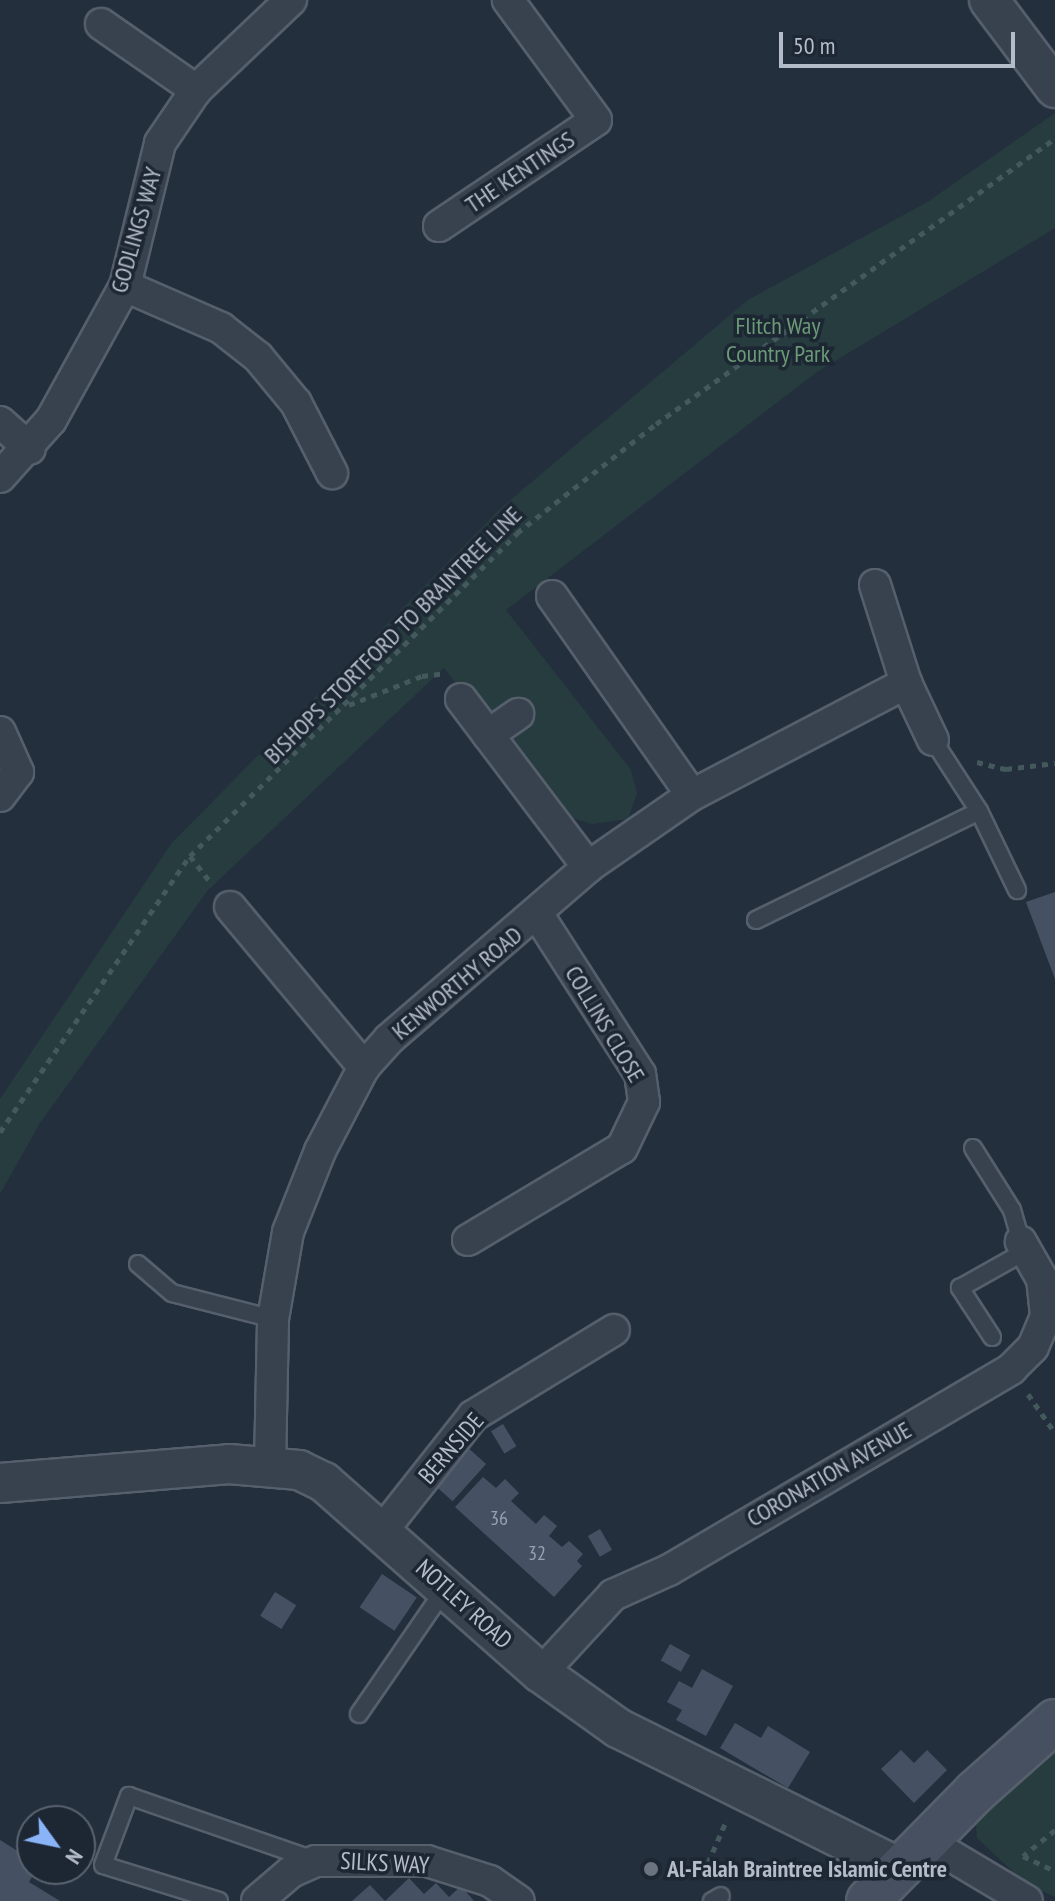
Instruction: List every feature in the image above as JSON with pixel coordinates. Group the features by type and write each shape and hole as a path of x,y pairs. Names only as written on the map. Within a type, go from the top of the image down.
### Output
{"main road":[{"path":"868,1901 975,1792 1055,1721"}],"street":[{"name":"GODLINGS WAY","path":"0,477 30,449 125,286 160,143 196,90 291,0"},
{"name":"THE KENTINGS","path":"439,226 596,120 508,0"},
{"path":"989,0 1054,86"},
{"path":"101,24 196,90"},
{"path":"125,286 221,328 258,357 296,403 332,473"},
{"path":"0,422 30,449"},
{"path":"875,585 906,683 933,740"},
{"path":"552,596 692,795"},
{"name":"KENWORTHY ROAD","path":"270,1465 273,1319 288,1232 320,1151 364,1067 389,1039 538,915 588,867 692,795 906,683"},
{"path":"461,699 588,867"},
{"path":"488,735 518,714"},
{"path":"0,732 18,772 0,796"},
{"path":"230,907 364,1067"},
{"name":"COLLINS CLOSE","path":"468,1240 622,1148 644,1102 640,1074 538,915"},
{"name":"CORONATION AVENUE","path":"541,1673 613,1595 669,1570 1011,1369 1033,1347 1046,1316 1042,1279 1023,1247"},
{"name":"BERNSIDE","path":"383,1530 473,1416 614,1330"},
{"name":"NOTLEY ROAD","path":"0,1483 270,1465 299,1470 324,1482 383,1530 541,1673 618,1728 740,1788 915,1856"},
{"path":"915,1856 1027,1901"},
{"name":"SILKS WAY","path":"257,1901 291,1872 316,1861 427,1861 490,1881 519,1901"}],"lane":[{"path":"933,740 979,811 1017,890"},
{"path":"756,920 979,811"},
{"path":"973,1148 1012,1210 1023,1247 960,1288 992,1337"},
{"path":"138,1264 172,1293 273,1319"},
{"path":"359,1714 446,1587"},
{"path":"219,1901 103,1865 129,1796 316,1861"}],"path":[{"name":"BISHOPS STORTFORD TO BRAINTREE LINE","path":"0,1132 190,856 517,533 656,424 1055,138"},
{"path":"344,707 422,676 461,671 461,699"},
{"path":"933,740 956,744 985,766 1031,768 1055,763"},
{"path":"1011,1369 1055,1433"},
{"path":"717,1898 708,1863 740,1788"},
{"path":"1055,1830 1023,1856 1055,1871"}],"green space":[{"name":"Flitch Way Country Park","path":"1055,113 1055,228 817,372 506,610 631,770 637,793 628,819 592,824 555,813 444,668 208,890 40,1123 0,1194 0,1099 171,844 501,508 748,300 929,201"},
{"path":"1055,1748 1055,1897 1025,1883 977,1838 976,1828 977,1817"}],"building":[{"path":"1055,892 1055,979 1026,902"},
{"path":"503,1424 516,1446 504,1453 491,1431"},
{"path":"466,1446 486,1464 453,1501 433,1483"},
{"path":"483,1477 496,1488 505,1479 519,1493 511,1501 536,1524 544,1515 557,1526 549,1536 562,1547 569,1541 583,1554 577,1561 582,1566 554,1597 455,1507"},
{"path":"600,1529 612,1550 600,1557 588,1536"},
{"path":"382,1574 417,1597 394,1631 360,1607"},
{"path":"275,1592 296,1605 281,1629 260,1616"},
{"path":"670,1644 690,1655 681,1672 661,1661"},
{"path":"702,1669 733,1686 706,1736 676,1720 682,1710 667,1702 679,1681 692,1688"},
{"path":"735,1723 761,1738 768,1726 810,1752 788,1788 720,1748"},
{"path":"901,1750 914,1763 927,1750 947,1770 914,1803 881,1769"},
{"path":"0,1840 16,1850 16,1885 34,1885 60,1901 0,1901"},
{"path":"409,1878 424,1894 436,1883 449,1897 461,1886 474,1901 385,1901"},
{"path":"370,1885 385,1901 352,1901"}],"place":[{"name":"Al-Falah Braintree Islamic Centre","path":"651,1869"}]}
